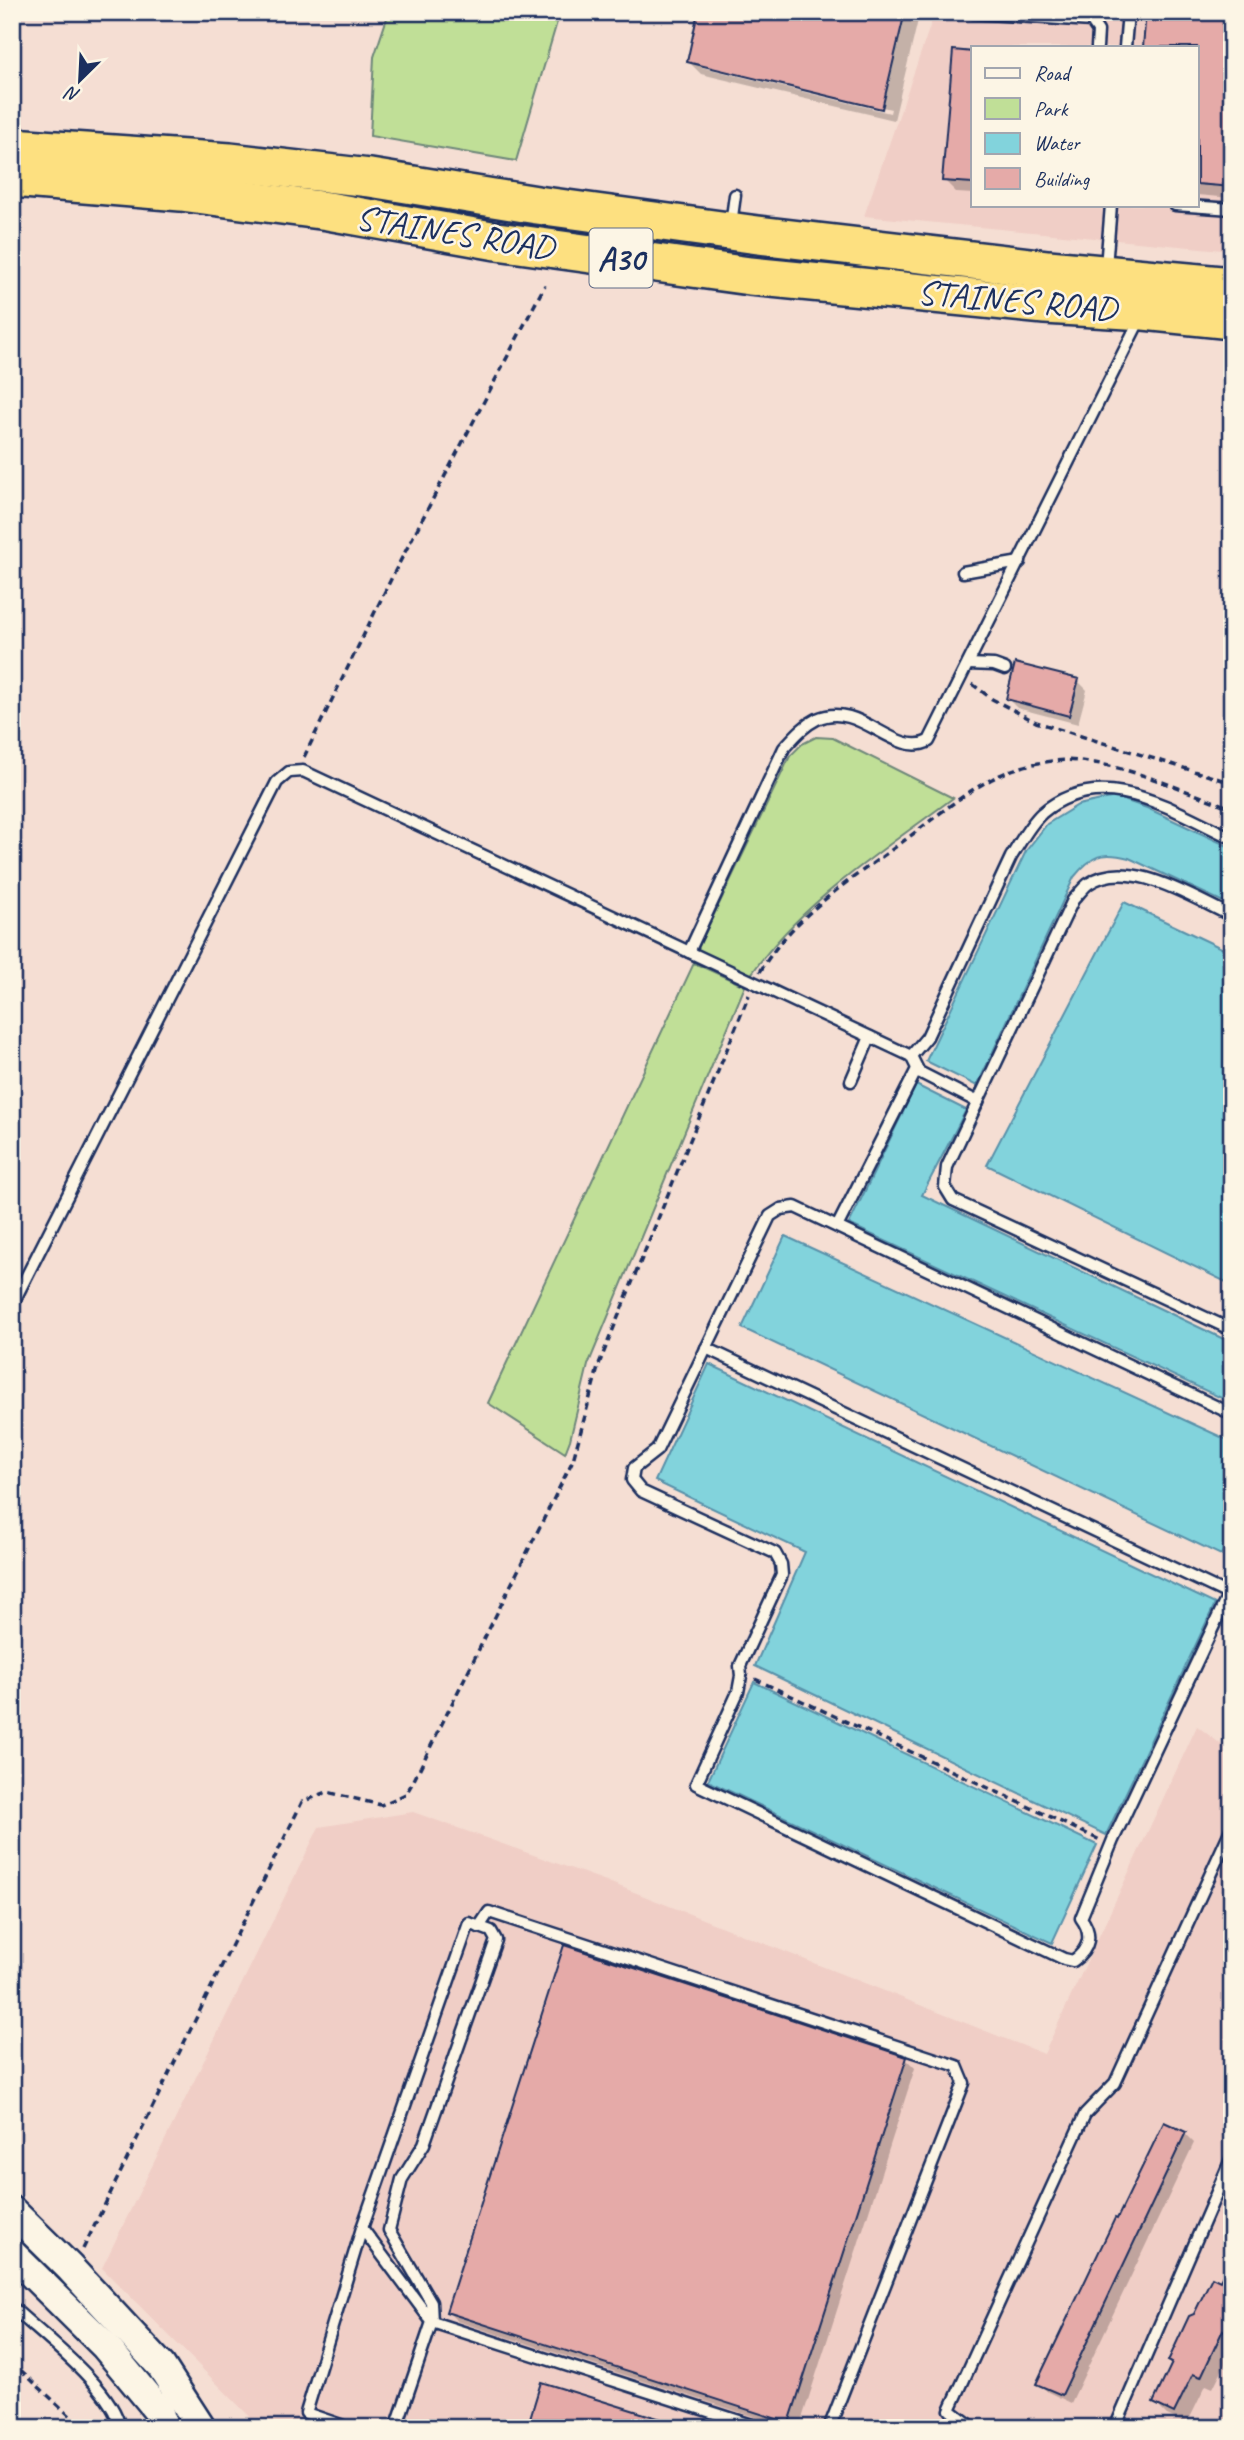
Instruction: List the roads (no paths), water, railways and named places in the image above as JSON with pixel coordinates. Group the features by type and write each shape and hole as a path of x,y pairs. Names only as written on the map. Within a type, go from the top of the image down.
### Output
{"highway":[{"name":"STAINES ROAD","path":"12,147 230,162 370,178 730,232 1105,275 1232,286"},
{"name":"STAINES ROAD","path":"12,178 181,192 328,211 497,241 750,276 1232,320"}],"street":[{"path":"12,2211 69,2267 161,2366 201,2428"},
{"path":"12,2254 106,2346 158,2410 164,2428"}],"lane":[{"path":"1125,46 1128,12"},
{"path":"973,13 1091,21 1098,31 1097,46"},
{"path":"730,232 735,195"},
{"path":"1105,275 1111,206"},
{"path":"1189,206 1232,209"},
{"path":"689,952 784,748 799,731 818,719 832,715 852,716 906,744 921,745 929,741 1144,311"},
{"path":"963,572 1020,562"},
{"path":"968,664 994,665 1005,669"},
{"path":"12,1305 277,782 289,772 298,771 911,1056 919,1072 978,1102"},
{"path":"911,1056 927,1037 1011,857 1041,814 1065,799 1090,791 1115,790 1136,794 1232,838"},
{"path":"1232,916 1147,876 1114,874 1089,883 1073,900 947,1167 946,1187 953,1200 1232,1330"},
{"path":"851,1081 870,1037"},
{"path":"838,1225 917,1069"},
{"path":"706,1348 1230,1590 1111,1845 1081,1918 1088,1927 1089,1942 1083,1954 1073,1961 696,1784 738,1692 740,1666 782,1575 781,1564 775,1553 641,1491 632,1480 635,1468 657,1450 706,1348 770,1216 781,1209 795,1207 838,1225 1232,1414"},
{"path":"974,2428 950,2410 1085,2114 1115,2083 1232,1827"},
{"path":"479,1927 489,1912 957,2066 964,2083 829,2428"},
{"path":"341,2428 341,2425 306,2413 362,2228 469,1923 491,1931 495,1940 424,2144 402,2179 389,2230 430,2302 432,2322 396,2428"},
{"path":"1115,2428 1232,2157"},
{"path":"362,2228 432,2322 761,2428"},
{"path":"12,2307 102,2390 118,2415 120,2428"}],"water":[{"path":"1115,797 1147,808 1232,848 1232,906 1129,858 1104,855 1092,859 1074,877 977,1086 926,1061 1026,851 1047,824 1078,805"},
{"path":"1124,902 1232,953 1232,1285 987,1165"},
{"path":"916,1085 966,1110 922,1195 1232,1343 1232,1403 849,1224"},
{"path":"785,1236 1232,1442 1232,1532 1221,1555 742,1328"},
{"path":"709,1364 1215,1604 1106,1835 755,1666 805,1552 655,1481"},
{"path":"754,1682 1097,1845 1052,1943 708,1781"}]}
